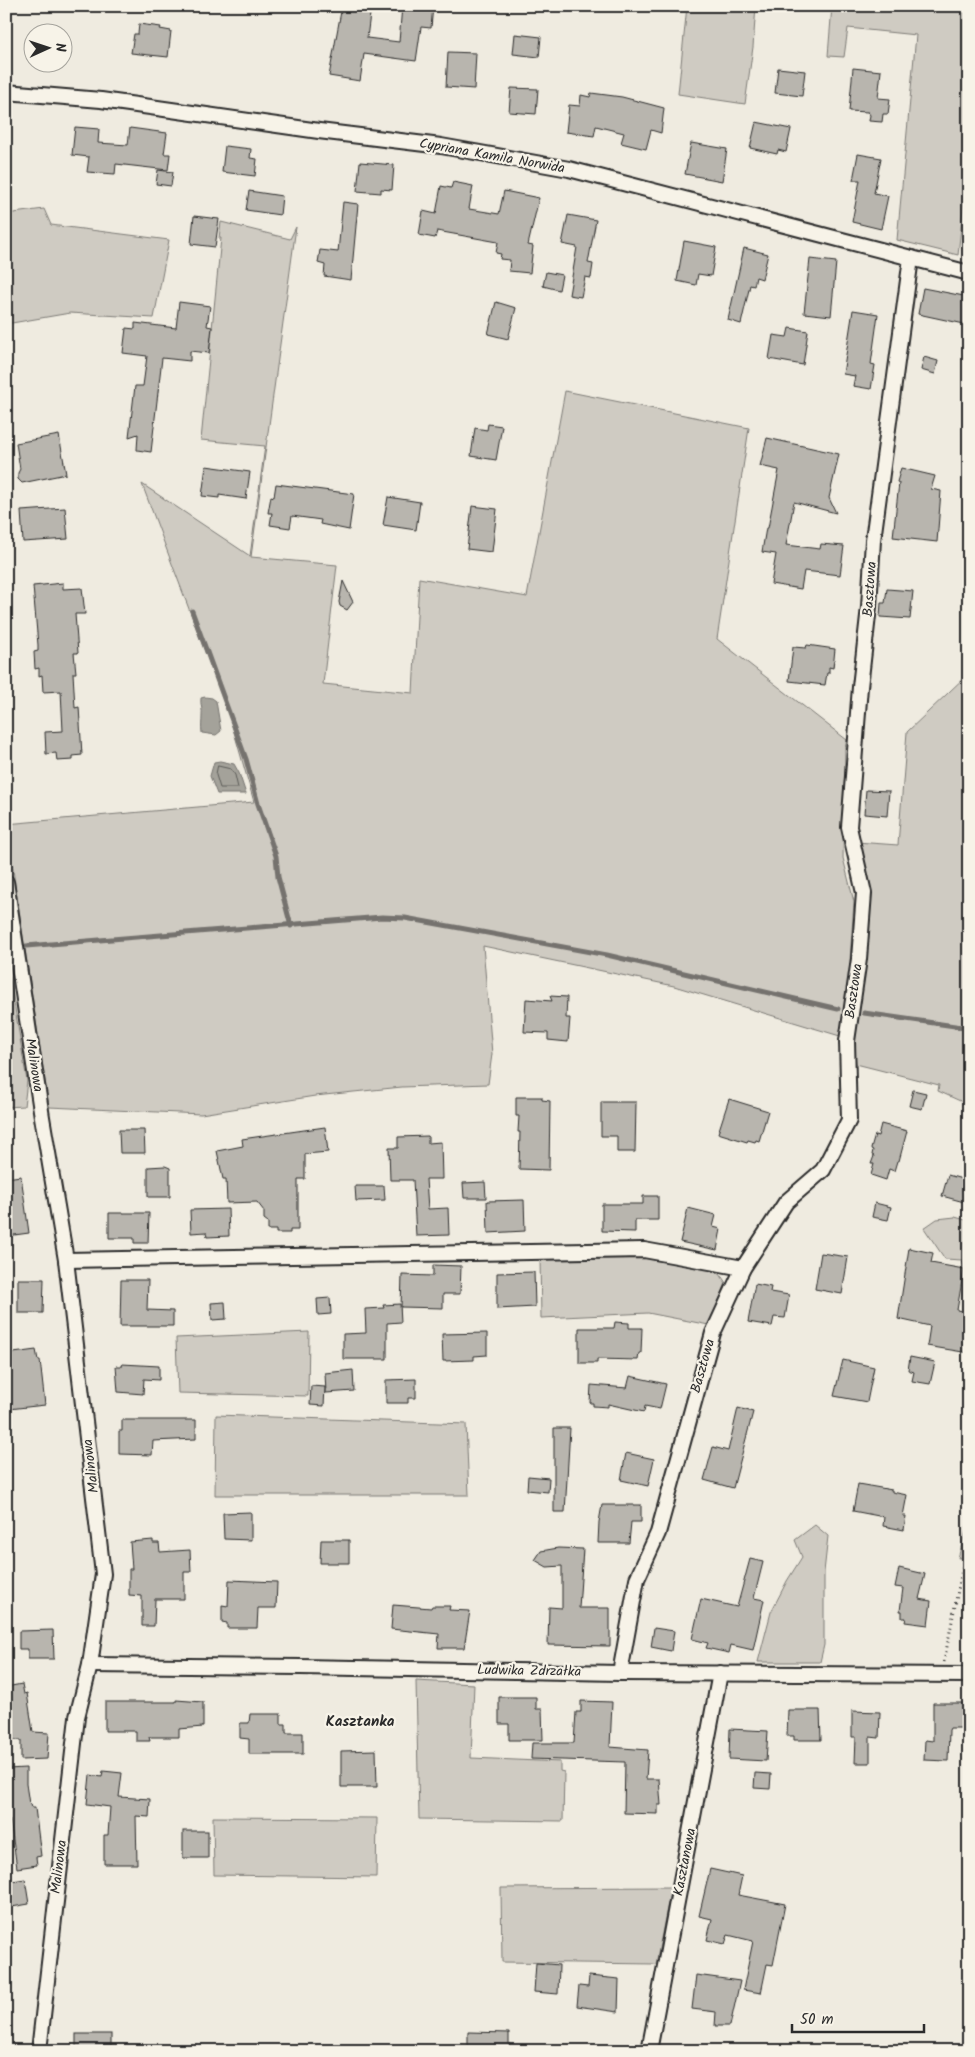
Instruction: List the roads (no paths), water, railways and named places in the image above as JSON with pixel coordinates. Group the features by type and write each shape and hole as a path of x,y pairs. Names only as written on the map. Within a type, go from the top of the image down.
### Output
{"street":[{"name":"Cypriana Kamila Norwida","path":"6,92 101,100 470,151 569,169 969,273"},
{"name":"Basztowa","path":"620,1673 637,1579 658,1533 713,1333 744,1268 786,1202 823,1170 849,1120 847,1041 859,958 864,894 849,827 860,687 869,608 873,540 911,258"},
{"name":"Malinowa","path":"6,882 66,1260 103,1574 90,1665 77,1718 41,2018 39,2051"},
{"path":"66,1260 644,1250 744,1268"},
{"name":"Ludwika Zdrzałka","path":"90,1665 620,1673 969,1675"},
{"name":"Kasztanowa","path":"649,2051 720,1673"}],"water":[{"path":"205,697 216,701 221,731 216,735 202,733 201,698"},
{"path":"220,761 234,764 246,794 217,794 210,776 214,762"}],"waterway":[{"path":"192,611 246,759 258,804 276,856 278,877 291,926"},
{"path":"26,946 382,917 405,918 607,955 838,1009"},
{"path":"864,1013 969,1028"}],"district":[{"name":"Kasztanka","path":"360,1722"}]}
